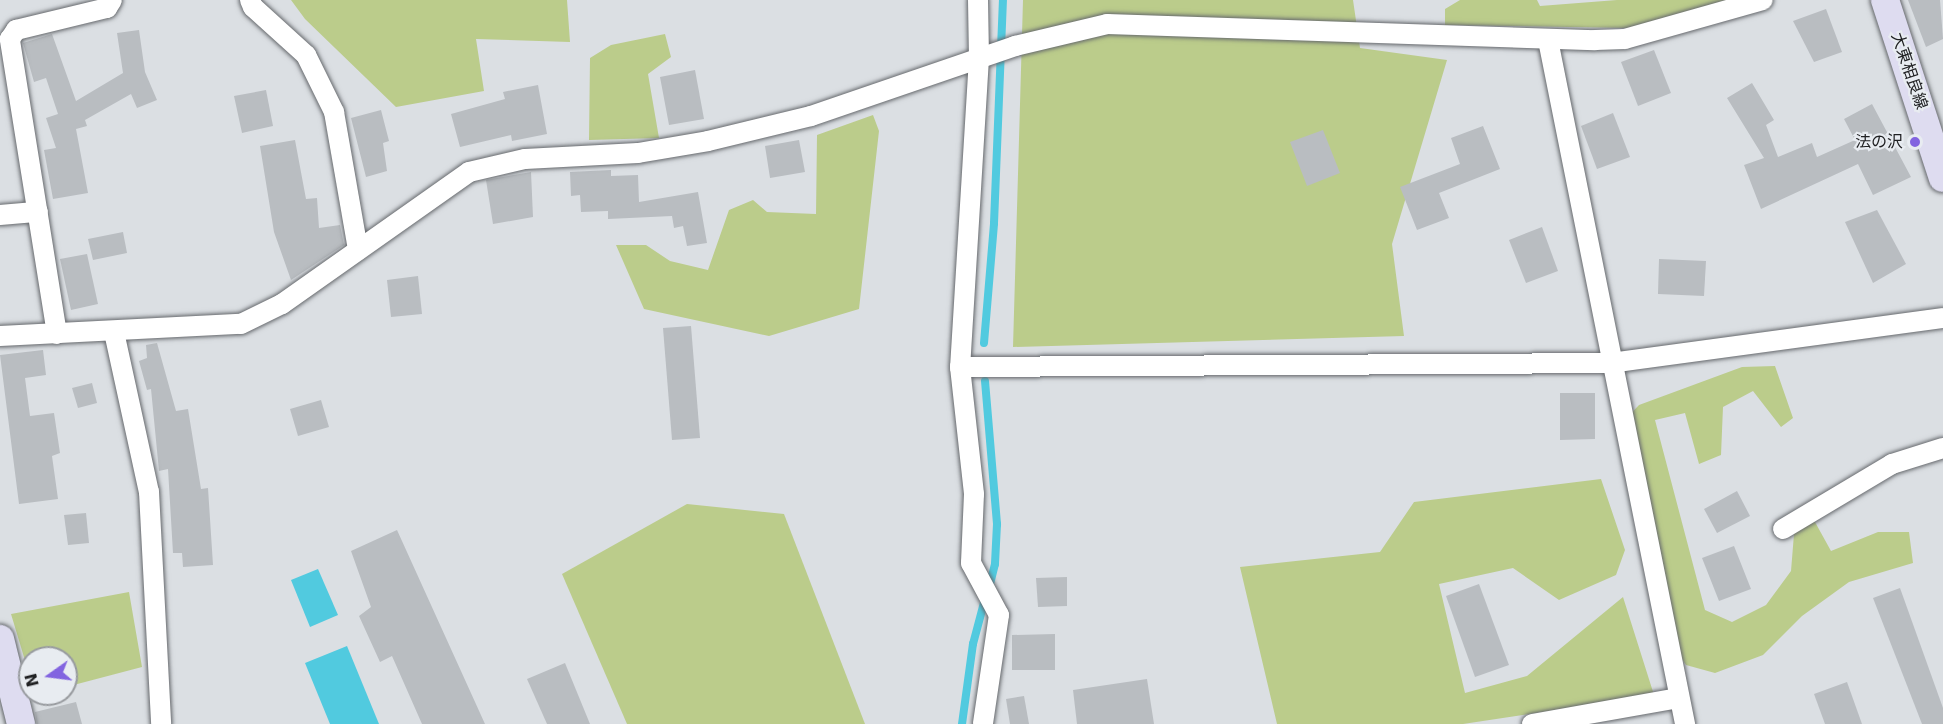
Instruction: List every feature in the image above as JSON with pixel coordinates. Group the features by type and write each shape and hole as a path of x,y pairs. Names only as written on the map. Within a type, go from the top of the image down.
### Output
{"main road":[{"name":"大東相良線","path":"1885,0 1943,178"},
{"path":"0,639 21,724"}],"street":[{"path":"57,333 10,39 16,30 107,8 112,0"},
{"path":"250,0 253,7 306,55 334,112 358,250"},
{"path":"978,0 987,56 960,367 974,494 971,563 999,615 983,724"},
{"path":"0,336 241,324 282,304 469,172 525,159 638,153 708,141 852,103 1015,46 1107,24 1242,26 1548,40 1625,39 1763,0"},
{"path":"1548,40 1610,363 1685,724"},
{"path":"0,215 38,212"},
{"path":"960,367 1610,363 1943,318"},
{"path":"114,332 149,492 161,724"},
{"path":"1783,529 1892,464 1943,448"},
{"path":"1532,724 1678,698"}],"green space":[{"path":"291,0 567,0 570,42 476,39 484,91 396,107 305,19"},
{"path":"1023,0 1353,0 1360,48 1447,60 1392,244 1404,336 1013,347"},
{"path":"1460,0 1537,0 1540,6 1617,0 1730,0 1677,19 1628,28 1445,25 1445,9"},
{"path":"665,34 671,57 648,74 659,138 589,140 590,58 611,45"},
{"path":"873,115 879,131 859,309 769,336 644,309 616,245 646,245 670,261 708,270 729,210 753,200 767,212 816,214 817,135"},
{"path":"1775,366 1793,418 1781,427 1753,391 1723,407 1721,455 1699,464 1685,413 1655,420 1705,610 1732,622 1766,605 1791,571 1794,534 1810,513 1831,551 1878,532 1909,532 1913,563 1849,582 1802,616 1763,655 1715,673 1686,665 1666,636 1622,423 1639,405 1742,367"},
{"path":"1601,479 1625,550 1616,575 1559,600 1513,568 1439,584 1465,693 1527,676 1623,597 1654,695 1463,724 1277,724 1240,567 1380,552 1414,502"},
{"path":"687,504 784,514 865,724 627,724 562,574"},
{"path":"129,592 142,667 78,684 78,646 21,646 11,614"}],"water":[{"path":"318,569 338,615 310,627 291,580"},
{"path":"347,646 379,724 330,724 305,663"}],"building":[{"path":"1908,0 1940,0 1943,39 1926,47"},
{"path":"1826,9 1842,52 1814,62 1793,21"},
{"path":"139,30 145,72 157,100 137,108 131,94 85,120 87,126 76,129 88,193 53,199 44,150 56,148 46,118 58,114 46,78 34,82 23,43 52,34 76,101 123,73 117,33"},
{"path":"1654,50 1671,93 1638,106 1621,62"},
{"path":"695,70 704,119 669,125 660,77"},
{"path":"1752,83 1774,120 1766,125 1778,157 1812,143 1817,157 1855,140 1844,119 1872,104 1911,177 1873,195 1858,164 1761,209 1744,165 1764,158 1727,98"},
{"path":"538,85 547,134 512,141 511,135 460,147 451,114 505,99 503,92"},
{"path":"266,90 273,126 242,133 234,96"},
{"path":"381,110 389,141 383,143 387,171 366,177 351,118"},
{"path":"1613,113 1630,157 1597,169 1581,126"},
{"path":"1483,126 1500,169 1439,193 1449,218 1417,230 1400,187 1460,164 1451,138"},
{"path":"1323,130 1340,173 1307,186 1290,142"},
{"path":"295,140 306,199 317,198 319,228 340,225 344,245 291,280 274,232 260,146"},
{"path":"799,140 805,172 770,178 765,146"},
{"path":"611,170 611,176 638,175 639,202 698,192 707,243 687,246 683,226 674,228 672,216 608,219 608,211 581,212 580,195 571,196 570,172"},
{"path":"531,172 533,217 493,224 486,180"},
{"path":"1877,210 1906,264 1873,283 1845,222"},
{"path":"1542,227 1558,271 1526,283 1509,240"},
{"path":"123,232 127,253 93,260 88,239"},
{"path":"87,254 98,304 71,310 60,259"},
{"path":"1659,259 1706,261 1704,296 1658,294"},
{"path":"418,276 422,314 391,317 387,280"},
{"path":"691,326 700,438 672,440 663,328"},
{"path":"157,343 176,411 188,409 201,489 208,488 213,565 183,567 182,553 173,553 168,469 159,471 151,389 147,390 139,361 147,358 146,345"},
{"path":"43,350 46,375 25,378 30,416 54,413 60,453 52,456 58,499 19,504 0,355"},
{"path":"92,383 97,403 78,408 72,388"},
{"path":"1560,393 1595,393 1595,439 1560,440"},
{"path":"321,400 329,427 298,436 290,409"},
{"path":"1737,491 1750,516 1717,533 1704,509"},
{"path":"86,513 89,543 68,545 64,515"},
{"path":"397,530 485,724 422,724 392,656 380,662 359,616 371,607 351,551"},
{"path":"1734,546 1751,589 1719,601 1702,558"},
{"path":"1067,577 1067,606 1038,607 1036,578"},
{"path":"1479,584 1509,665 1475,677 1446,596"},
{"path":"1900,588 1943,708 1943,724 1922,724 1873,598"},
{"path":"1055,634 1055,670 1012,670 1012,635"},
{"path":"565,663 590,724 547,724 527,679"},
{"path":"1147,679 1154,724 1077,724 1073,690"},
{"path":"1847,682 1862,724 1825,724 1814,694"},
{"path":"1024,696 1029,724 1010,724 1006,699"},
{"path":"60,706 77,706 82,724 37,724 35,712"}],"waterway":[{"path":"984,343 994,223 1003,0"},
{"path":"985,381 997,524 995,564 989,588"},
{"path":"962,724 973,644 985,599"}],"place":[{"name":"法の沢","path":"1915,142"}]}
